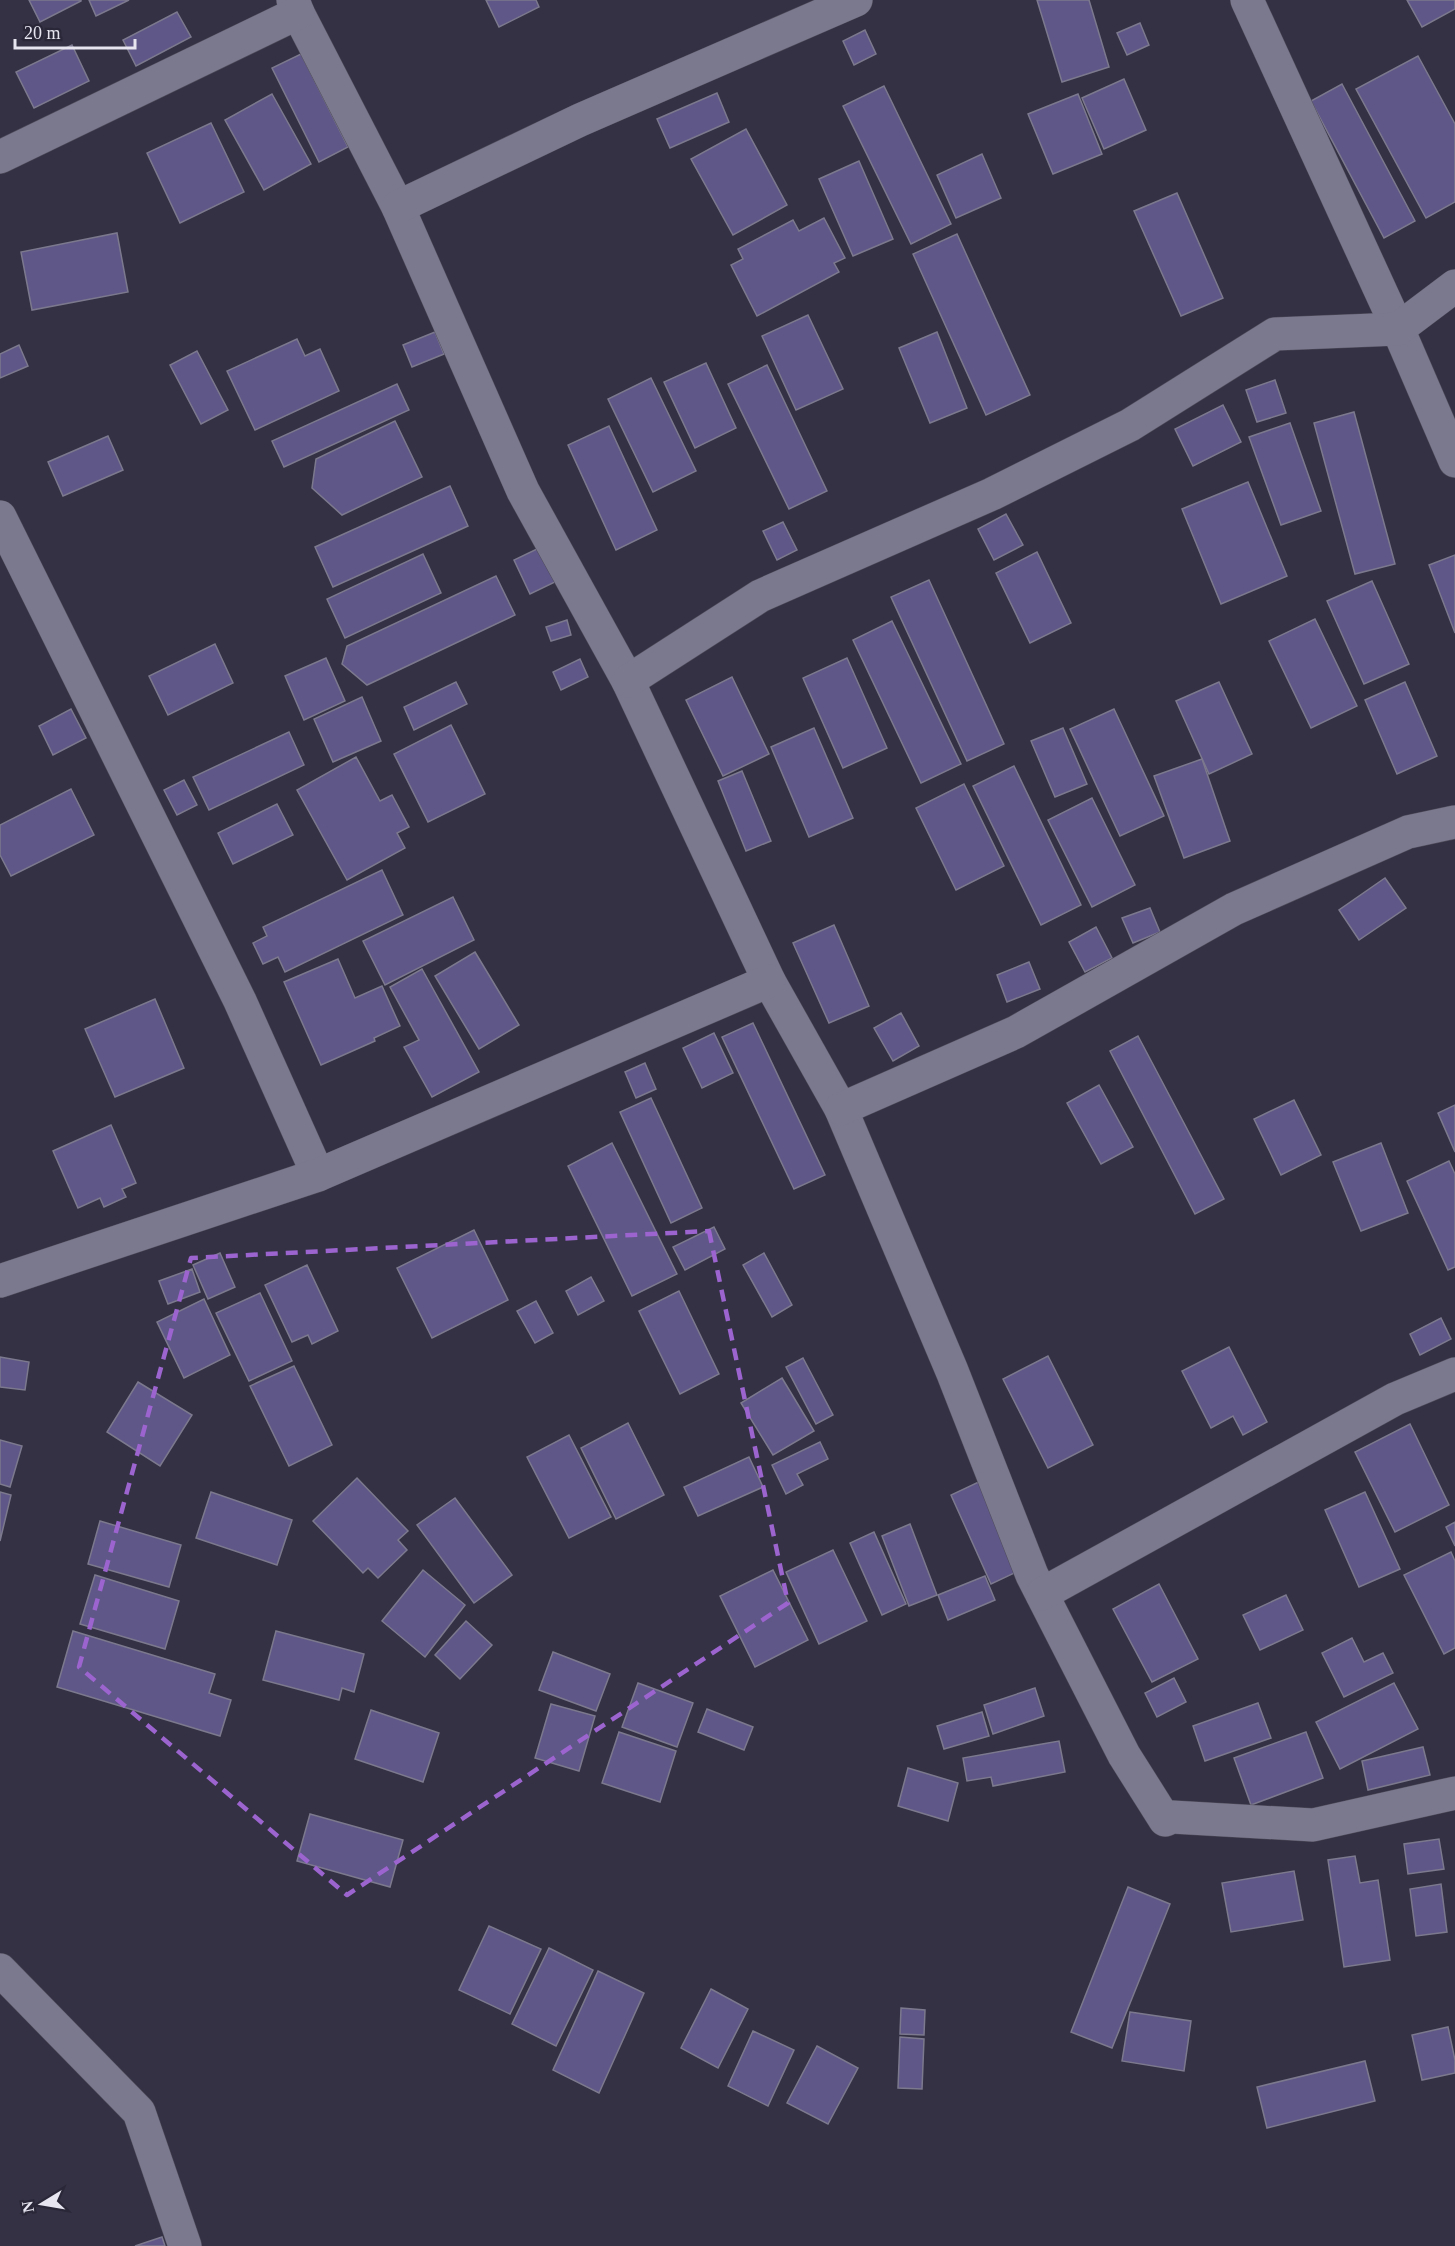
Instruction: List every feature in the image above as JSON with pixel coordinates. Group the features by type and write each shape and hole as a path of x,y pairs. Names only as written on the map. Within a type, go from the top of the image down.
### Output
{"street":[{"path":"398,207 580,120 856,0"},
{"path":"1247,0 1398,329 1455,460"},
{"path":"0,157 295,7 398,207 523,491 628,681 769,981 841,1109 952,1371 1032,1575 1124,1755 1165,1820 1172,1817 1313,1825 1455,1793"},
{"path":"628,681 760,596 992,494 1130,425 1275,334 1398,329 1455,286"},
{"path":"0,517 240,1001 318,1175"},
{"path":"841,1109 1016,1032 1233,909 1408,832 1455,822"},
{"path":"0,1281 318,1175 769,981"},
{"path":"1042,1594 1395,1400 1455,1374"},
{"path":"0,1970 139,2112 185,2246"}],"highlighted area":[{"path":"709,1231 788,1603 347,1895 79,1667 191,1258"}],"building":[{"path":"29,0 81,0 81,1 40,22"},
{"path":"89,0 129,0 96,16"},
{"path":"486,0 536,0 539,7 499,27"},
{"path":"1037,0 1089,0 1109,67 1062,82"},
{"path":"1407,0 1455,0 1455,9 1422,27"},
{"path":"177,12 191,37 136,66 123,40"},
{"path":"1140,23 1149,45 1127,55 1117,33"},
{"path":"865,30 876,54 854,65 843,41"},
{"path":"72,45 89,81 34,108 16,72"},
{"path":"301,54 348,147 319,162 272,68"},
{"path":"1418,56 1455,124 1455,202 1426,218 1356,89"},
{"path":"1124,79 1146,130 1104,149 1082,98"},
{"path":"1342,84 1415,221 1384,238 1311,101"},
{"path":"884,86 951,224 911,244 843,106"},
{"path":"717,93 729,122 670,148 657,119"},
{"path":"272,94 311,164 264,190 225,120"},
{"path":"1078,94 1102,154 1053,174 1028,114"},
{"path":"211,123 244,192 180,223 147,153"},
{"path":"746,129 787,205 733,235 691,159"},
{"path":"982,154 1001,198 956,218 937,175"},
{"path":"859,161 893,239 853,256 819,179"},
{"path":"1177,193 1223,298 1181,316 1134,211"},
{"path":"824,218 845,258 834,263 839,272 757,316 731,265 743,259 738,249 793,220 799,231"},
{"path":"117,233 128,292 32,310 21,252"},
{"path":"957,234 1030,395 986,415 913,254"},
{"path":"808,315 843,389 796,410 762,336"},
{"path":"435,332 444,354 412,367 403,345"},
{"path":"937,332 967,408 930,423 899,348"},
{"path":"297,339 305,356 320,349 339,391 255,430 227,371"},
{"path":"19,345 28,366 0,378 0,354"},
{"path":"197,351 228,410 201,424 170,365"},
{"path":"706,363 736,428 695,448 664,382"},
{"path":"767,365 827,491 789,509 728,384"},
{"path":"651,378 696,471 653,492 608,399"},
{"path":"1275,380 1286,413 1257,422 1246,390"},
{"path":"397,384 409,410 284,467 272,441"},
{"path":"1223,405 1241,442 1193,466 1175,429"},
{"path":"1354,412 1395,564 1355,574 1314,423"},
{"path":"395,421 422,477 342,515 312,488 316,459"},
{"path":"1290,423 1321,511 1281,525 1249,437"},
{"path":"609,426 657,530 616,550 568,445"},
{"path":"108,436 123,470 63,496 48,462"},
{"path":"1248,482 1287,576 1221,604 1182,509"},
{"path":"450,486 468,526 333,587 315,547"},
{"path":"1006,514 1023,545 994,560 978,529"},
{"path":"783,522 797,550 777,560 763,531"},
{"path":"539,548 555,582 530,594 514,560"},
{"path":"1037,552 1071,623 1030,643 996,573"},
{"path":"423,554 441,593 345,638 327,599"},
{"path":"1455,555 1455,633 1429,565"},
{"path":"496,576 515,615 367,685 342,664 347,646"},
{"path":"929,580 1004,744 967,761 891,597"},
{"path":"1372,581 1409,664 1364,684 1327,601"},
{"path":"1315,619 1357,706 1311,728 1269,641"},
{"path":"567,620 571,635 551,641 546,627"},
{"path":"892,621 961,764 921,783 853,640"},
{"path":"215,644 233,683 168,715 149,676"},
{"path":"326,658 345,701 304,720 285,676"},
{"path":"847,658 887,748 843,768 803,678"},
{"path":"580,659 588,677 561,690 553,672"},
{"path":"732,677 769,754 723,776 686,700"},
{"path":"456,682 467,704 414,730 404,707"},
{"path":"1219,682 1252,754 1209,774 1176,701"},
{"path":"1405,682 1437,756 1397,774 1365,700"},
{"path":"362,697 381,741 333,762 314,719"},
{"path":"71,709 86,738 53,755 39,726"},
{"path":"1114,709 1164,816 1120,836 1070,729"},
{"path":"451,725 485,794 428,822 394,754"},
{"path":"814,728 853,818 809,837 771,747"},
{"path":"1063,728 1087,784 1055,797 1031,741"},
{"path":"289,732 304,765 209,810 193,777"},
{"path":"356,757 380,801 392,795 409,827 397,833 405,848 347,880 297,790"},
{"path":"1202,759 1230,841 1184,858 1154,776"},
{"path":"1014,766 1081,905 1041,925 973,786"},
{"path":"742,771 771,841 746,851 718,781"},
{"path":"184,780 197,805 177,815 164,790"},
{"path":"964,784 1004,866 956,890 916,808"},
{"path":"71,789 94,835 11,876 0,855 0,825"},
{"path":"1092,798 1135,885 1092,907 1048,820"},
{"path":"277,804 293,835 233,864 218,833"},
{"path":"382,870 403,915 285,972 278,957 263,964 253,943 267,936 263,927"},
{"path":"1385,878 1406,908 1359,940 1339,910"},
{"path":"453,897 474,940 385,985 363,941"},
{"path":"1150,908 1160,932 1133,943 1122,918"},
{"path":"834,925 869,1006 829,1023 793,943"},
{"path":"1096,927 1112,958 1085,972 1069,942"},
{"path":"475,952 519,1025 479,1049 435,976"},
{"path":"338,959 355,998 382,986 400,1026 374,1038 375,1041 321,1065 284,982"},
{"path":"1029,962 1040,989 1007,1002 997,975"},
{"path":"422,969 479,1072 432,1097 404,1047 419,1040 390,987"},
{"path":"155,999 184,1068 115,1097 85,1029"},
{"path":"901,1013 919,1046 893,1061 874,1028"},
{"path":"753,1023 825,1175 794,1189 722,1037"},
{"path":"714,1033 733,1073 702,1088 683,1048"},
{"path":"1138,1036 1224,1199 1195,1214 1110,1051"},
{"path":"645,1063 656,1089 636,1098 625,1072"},
{"path":"1099,1085 1133,1147 1101,1164 1067,1103"},
{"path":"651,1098 702,1208 671,1223 620,1112"},
{"path":"1294,1100 1321,1155 1281,1175 1254,1119"},
{"path":"1455,1105 1455,1152 1438,1113"},
{"path":"111,1125 136,1183 122,1189 126,1197 104,1207 100,1198 78,1208 53,1151"},
{"path":"612,1143 677,1274 632,1296 568,1166"},
{"path":"1381,1143 1408,1213 1361,1231 1333,1162"},
{"path":"1449,1161 1455,1174 1455,1267 1448,1270 1407,1181"},
{"path":"714,1227 725,1249 685,1270 673,1247"},
{"path":"474,1230 508,1300 432,1338 397,1268"},
{"path":"220,1253 235,1287 208,1299 193,1265"},
{"path":"764,1253 792,1305 772,1317 743,1265"},
{"path":"307,1265 338,1331 312,1344 308,1335 292,1342 265,1285"},
{"path":"192,1269 200,1292 168,1304 159,1281"},
{"path":"591,1277 604,1301 578,1315 566,1291"},
{"path":"679,1291 719,1374 680,1394 639,1311"},
{"path":"260,1293 292,1361 249,1381 216,1313"},
{"path":"204,1299 230,1355 184,1378 157,1322"},
{"path":"536,1301 553,1333 535,1343 517,1311"},
{"path":"1441,1318 1451,1339 1420,1355 1410,1334"},
{"path":"1229,1347 1267,1422 1243,1435 1233,1416 1211,1428 1182,1371"},
{"path":"1048,1356 1093,1445 1048,1468 1003,1379"},
{"path":"0,1357 29,1362 25,1390 0,1387"},
{"path":"803,1358 833,1415 816,1424 786,1367"},
{"path":"294,1366 332,1445 289,1466 250,1386"},
{"path":"782,1378 814,1431 773,1455 741,1403"},
{"path":"138,1382 192,1415 160,1466 107,1432"},
{"path":"628,1423 664,1495 616,1519 581,1448"},
{"path":"1410,1424 1449,1505 1395,1532 1355,1452"},
{"path":"569,1435 611,1517 569,1538 527,1457"},
{"path":"0,1440 22,1446 10,1487 0,1484"},
{"path":"820,1442 828,1459 797,1474 803,1485 786,1494 772,1465"},
{"path":"749,1457 763,1487 698,1516 684,1487"},
{"path":"357,1478 408,1531 398,1540 407,1550 378,1578 368,1568 363,1573 313,1521"},
{"path":"985,1479 1025,1568 991,1584 951,1495"},
{"path":"0,1492 11,1495 0,1541"},
{"path":"211,1492 292,1520 277,1565 196,1538"},
{"path":"1365,1492 1400,1569 1359,1587 1325,1510"},
{"path":"455,1498 512,1575 474,1603 417,1525"},
{"path":"100,1521 181,1545 169,1587 88,1564"},
{"path":"1455,1522 1455,1546 1446,1527"},
{"path":"910,1524 937,1595 909,1606 882,1536"},
{"path":"874,1532 906,1604 882,1615 850,1543"},
{"path":"833,1550 867,1621 819,1644 786,1572"},
{"path":"1451,1552 1455,1561 1455,1648 1444,1654 1404,1575"},
{"path":"423,1570 465,1605 425,1657 382,1621"},
{"path":"773,1570 808,1640 755,1667 720,1596"},
{"path":"95,1575 179,1601 165,1649 80,1624"},
{"path":"985,1576 995,1600 948,1620 938,1595"},
{"path":"1159,1584 1198,1659 1152,1682 1113,1609"},
{"path":"1286,1595 1303,1630 1260,1650 1243,1615"},
{"path":"466,1621 492,1645 460,1679 435,1655"},
{"path":"73,1631 215,1674 209,1693 231,1700 220,1736 57,1687"},
{"path":"276,1631 364,1654 354,1692 342,1688 339,1700 263,1680"},
{"path":"1352,1638 1364,1662 1383,1653 1393,1673 1344,1697 1322,1653"},
{"path":"553,1652 610,1674 596,1711 539,1690"},
{"path":"1174,1678 1186,1702 1157,1717 1145,1693"},
{"path":"638,1683 693,1703 677,1747 622,1727"},
{"path":"1394,1683 1418,1729 1340,1769 1316,1722"},
{"path":"1035,1688 1044,1716 993,1734 984,1705"},
{"path":"1258,1703 1271,1738 1205,1761 1193,1726"},
{"path":"551,1704 595,1716 579,1771 535,1758"},
{"path":"707,1709 753,1727 744,1750 698,1732"},
{"path":"371,1710 439,1733 423,1782 355,1759"},
{"path":"982,1712 989,1736 944,1749 937,1726"},
{"path":"619,1732 676,1751 660,1802 602,1783"},
{"path":"1306,1732 1323,1778 1251,1805 1234,1758"},
{"path":"1059,1741 1065,1772 993,1786 991,1777 967,1781 963,1758"},
{"path":"1423,1747 1430,1775 1368,1790 1362,1761"},
{"path":"908,1768 958,1783 948,1821 898,1806"},
{"path":"310,1814 403,1840 390,1887 297,1861"},
{"path":"1439,1839 1444,1869 1408,1874 1404,1844"},
{"path":"1355,1856 1360,1883 1378,1880 1390,1960 1344,1967 1328,1860"},
{"path":"1294,1871 1303,1920 1231,1932 1222,1883"},
{"path":"1441,1884 1447,1932 1416,1936 1410,1889"},
{"path":"1128,1887 1170,1904 1112,2048 1071,2032"},
{"path":"489,1926 541,1949 510,2014 459,1990"},
{"path":"549,1948 593,1970 556,2046 512,2024"},
{"path":"598,1971 644,1993 599,2093 553,2070"},
{"path":"711,1989 748,2009 718,2068 681,2048"},
{"path":"901,2008 925,2010 924,2035 900,2034"},
{"path":"1130,2012 1191,2021 1184,2071 1122,2061"},
{"path":"1448,2027 1455,2060 1455,2073 1422,2080 1412,2035"},
{"path":"753,2031 794,2050 768,2106 728,2086"},
{"path":"900,2037 924,2039 922,2089 898,2088"},
{"path":"817,2046 858,2068 828,2124 787,2103"},
{"path":"1365,2061 1375,2101 1267,2128 1257,2087"},
{"path":"162,2237 165,2246 135,2246"}]}
